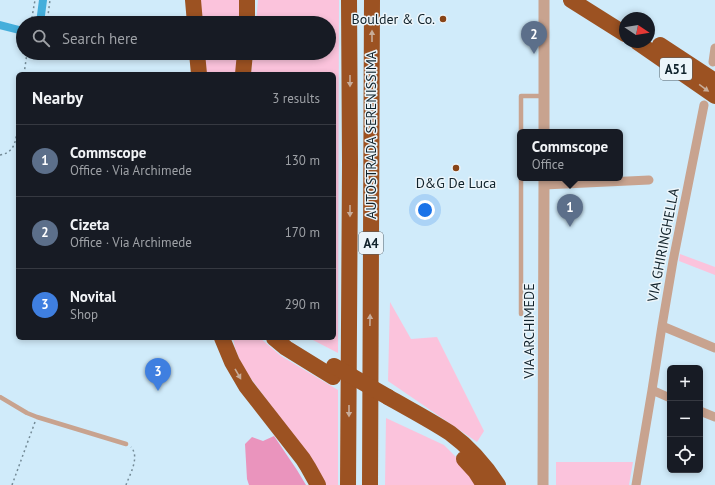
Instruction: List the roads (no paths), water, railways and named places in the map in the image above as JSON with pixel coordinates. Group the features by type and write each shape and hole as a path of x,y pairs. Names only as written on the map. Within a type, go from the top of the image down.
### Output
{"highway":[{"path":"193,0 194,16"},
{"path":"247,0 247,16"},
{"name":"AUTOSTRADA SERENISSIMA","path":"348,485 350,164 349,0"},
{"name":"AUTOSTRADA SERENISSIMA","path":"370,485 372,0"},
{"path":"571,0 619,30"},
{"path":"589,0 619,18"},
{"name":"A51","path":"655,42 715,81"},
{"name":"A51","path":"644,48 710,101"},
{"path":"198,60 199,72"},
{"path":"243,72 244,60"},
{"path":"223,340 232,362 246,386 303,459 318,485"},
{"path":"276,340 286,348 334,372 388,403 441,438 463,457 484,485"},
{"path":"292,340 334,372"},
{"path":"370,343 380,414 380,485"},
{"path":"388,403 451,434 479,460 498,485"}],"street":[{"path":"542,1 544,129"},
{"path":"712,62 715,48"},
{"name":"VIA GHIRINGHELLA","path":"636,485 673,261 710,101"},
{"path":"623,180 649,180"},
{"path":"544,182 596,181"},
{"name":"VIA ARCHIMEDE","path":"543,485 544,182"},
{"path":"662,326 715,348"},
{"path":"652,390 667,397"},
{"path":"703,412 715,417"}],"lane":[{"path":"521,129 521,96 544,96"},
{"path":"521,181 521,314"},
{"path":"0,397 27,413 37,417 126,444"}],"waterway":[{"path":"41,16 43,0"},
{"path":"0,25 16,29"}],"place":[{"name":"Boulder & Co.","path":"443,19"},
{"name":"Cizeta","path":"534,54"},
{"name":"D&G De Luca","path":"456,168"},
{"name":"Commscope","path":"570,227"},
{"name":"Novital","path":"158,391"}]}
